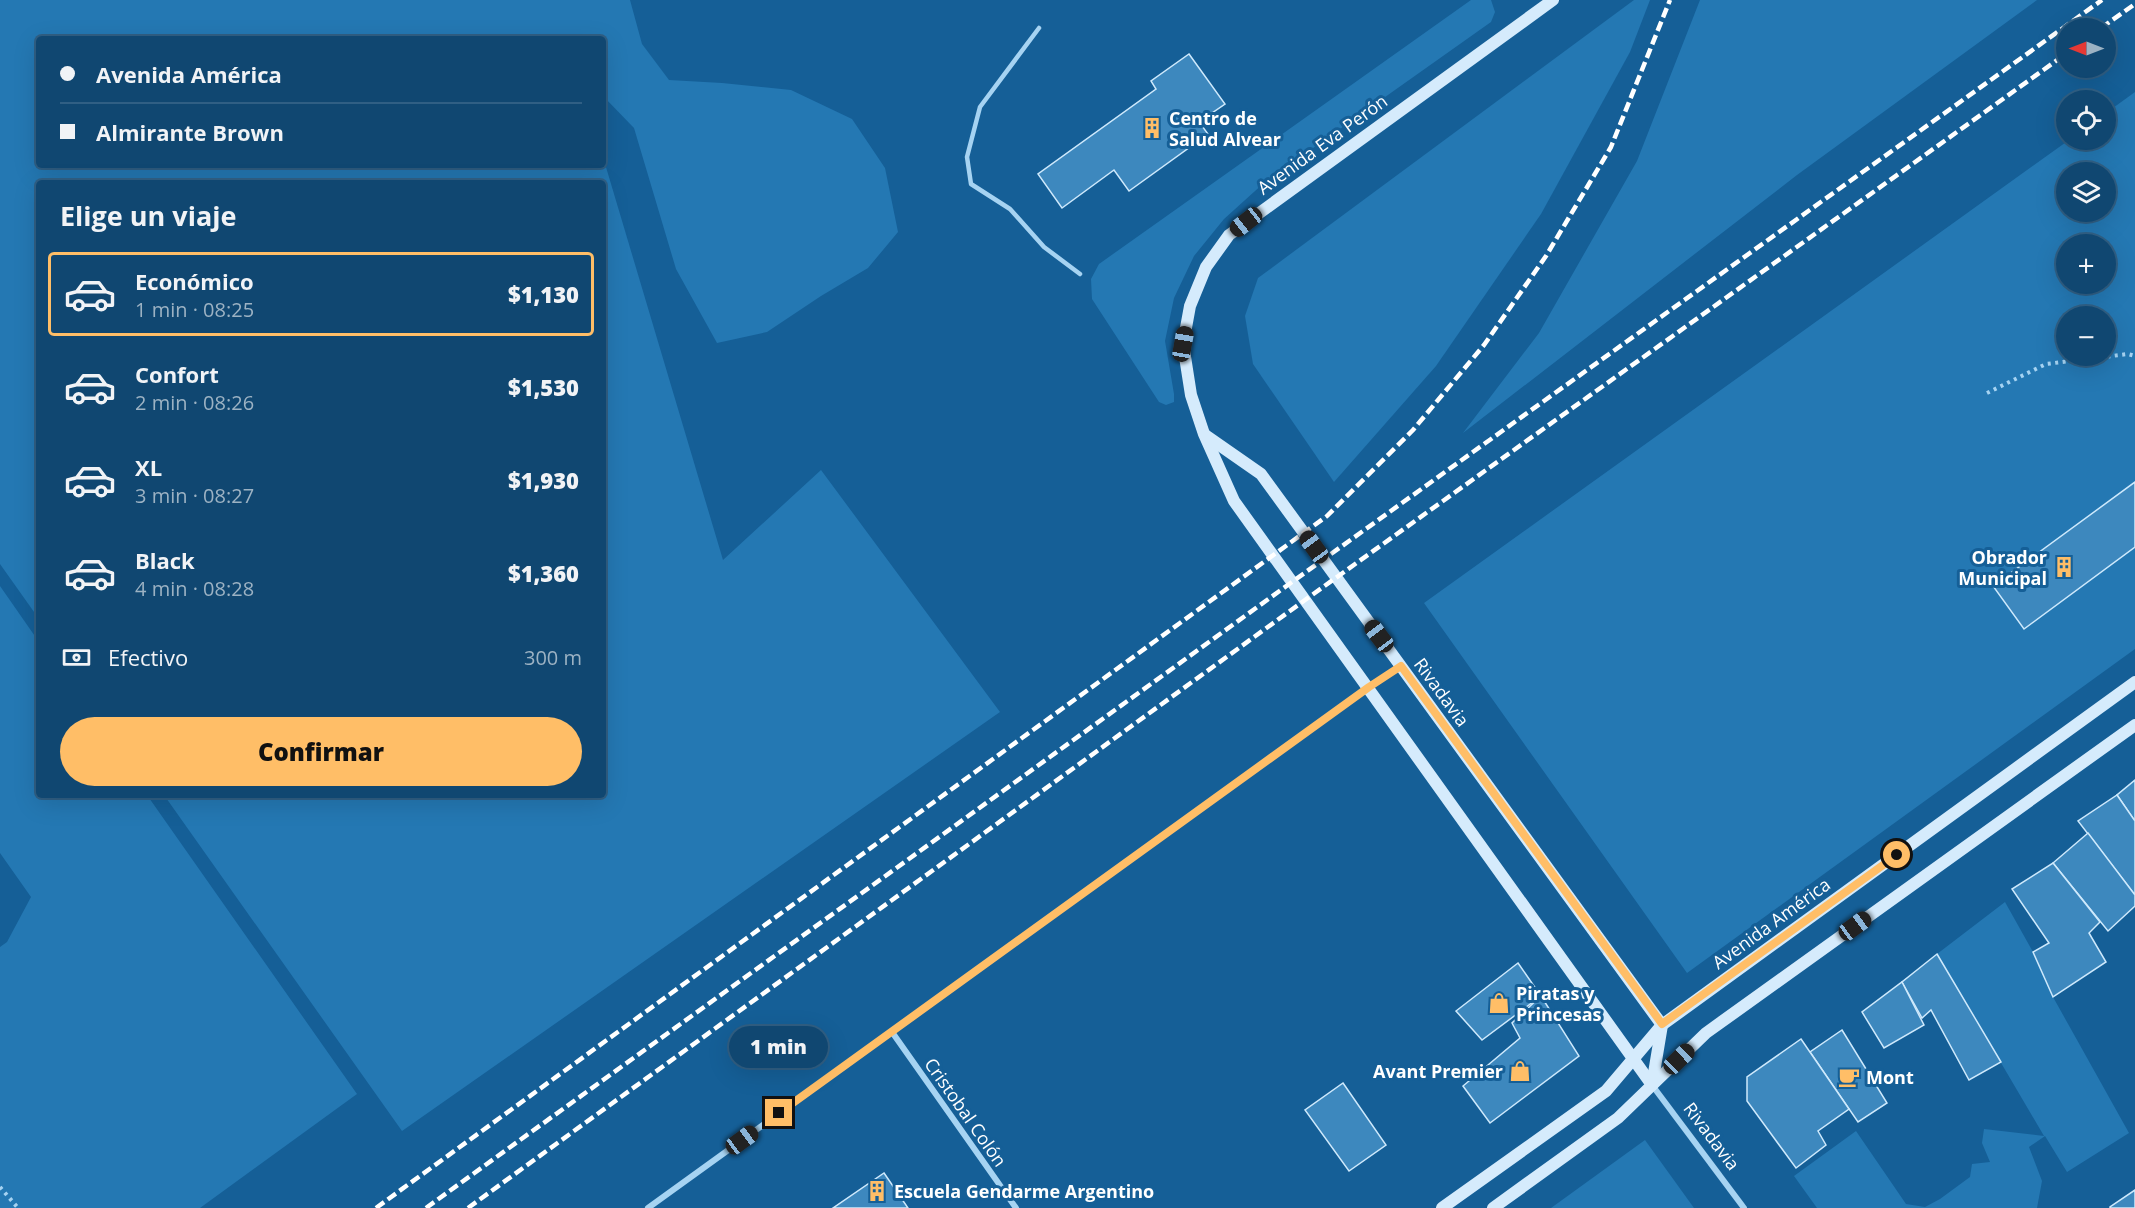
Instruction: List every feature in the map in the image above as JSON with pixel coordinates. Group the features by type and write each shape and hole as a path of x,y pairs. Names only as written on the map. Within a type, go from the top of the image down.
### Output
{"main road":[{"name":"Avenida Eva Perón","path":"1204,434 1191,395 1183,344 1190,306 1206,267 1229,235 1553,0"},
{"name":"Rivadavia","path":"1204,434 1261,474 1662,1024"},
{"name":"Rivadavia","path":"1204,434 1234,501 1652,1085"},
{"name":"Avenida América","path":"1442,1208 1606,1091 1662,1024 2135,682"},
{"path":"1493,1208 1618,1118 1706,1033 2135,725"},
{"path":"1652,1085 1662,1024"}],"street":[{"path":"648,1208 1401,666"},
{"name":"Cristobal Colón","path":"892,1032 1016,1208"},
{"name":"Rivadavia","path":"1652,1085 1744,1208"}],"lane":[{"path":"1039,28 980,107 967,157 971,184 1010,209 1044,248 1080,274"}],"path":[{"path":"1987,393 2046,364 2128,354 2135,356"},
{"path":"0,1187 18,1208"}],"shaded area":[{"path":"0,0 630,0 642,44 669,80 791,90 852,119 885,168 898,232 868,268 767,332 717,343 676,269 634,128 606,99 606,36 36,36 36,168 606,167 723,560 821,470 1000,712 402,1131 166,798 606,798 606,180 36,180 36,615 0,564"},
{"path":"1471,0 1491,0 1495,12 1491,22 1265,182 1224,219 1194,256 1174,298 1165,341 1174,402 1166,405 1159,402 1092,299 1091,279 1099,264"},
{"path":"1634,0 1650,0 1630,52 1541,214 1436,366 1334,482 1253,364 1245,316 1258,278"},
{"path":"1700,0 2037,0 1797,175 1463,433 1539,333 1637,161"},
{"path":"2135,92 2135,649 1687,973 1424,603 2056,149 2116,150 2116,106"},
{"path":"0,586 36,638 36,798 149,798 357,1094 200,1208 0,1208 0,947 7,942 31,897 0,853"},
{"path":"2005,902 2033,952 2053,997 2129,1133 2067,1172 2045,1136 2029,1147 2042,1181 2037,1208 1817,1208 1794,1176 1856,1131 1906,1204 1925,1207 1970,1177 1972,1164 1990,1162 1982,1143 1984,1129 2044,1136 1937,954"},
{"path":"1645,1140 1694,1208 1551,1208"}],"building":[{"name":"Centro de Salud Alvear","path":"1189,54 1225,104 1199,122 1208,134 1129,191 1114,170 1062,208 1038,174 1156,89 1151,81"},
{"name":"Obrador Municipal","path":"2135,482 2135,547 2024,629 1993,586"},
{"path":"2135,780 2135,821 2117,795"},
{"path":"2117,795 2135,821 2135,895 2078,821"},
{"path":"2088,833 2135,895 2135,906 2108,931 2053,863"},
{"path":"2053,863 2100,922 2089,933 2106,962 2053,997 2033,952 2049,943 2012,889"},
{"path":"1937,954 2001,1062 1969,1080 1931,1010 1922,1018 1902,982"},
{"name":"Piratas y Princesas","path":"1518,963 1541,996 1482,1040 1456,1011"},
{"path":"1902,982 1924,1025 1884,1048 1862,1012"},
{"name":"Avant Premier","path":"1541,996 1579,1056 1490,1123 1463,1086 1520,1038 1512,1023"},
{"name":"Mont","path":"1842,1030 1887,1103 1858,1122 1810,1052"},
{"path":"1801,1039 1849,1109 1818,1131 1826,1145 1796,1168 1747,1101 1747,1077"},
{"path":"1343,1083 1386,1145 1349,1171 1305,1110"},
{"name":"Escuela Gendarme Argentino","path":"884,1173 908,1208 833,1208"},
{"path":"2135,1190 2135,1208 2110,1208 2110,1207"}],"railway":[{"path":"376,1208 1327,516 1413,430 1484,345 1546,256 1611,147 1670,0"},
{"path":"426,1208 2102,0"},
{"path":"2115,18 2135,4"},
{"path":"468,1208 1305,600 2056,61"}],"place":[{"name":"Centro de Salud Alvear","path":"1152,128"},
{"name":"Obrador Municipal","path":"2064,567"},
{"name":"Piratas y Princesas","path":"1499,1003"},
{"name":"Avant Premier","path":"1520,1071"},
{"name":"Mont","path":"1849,1077"},
{"name":"Escuela Gendarme Argentino","path":"877,1191"}],"route":[{"path":"779,1113 1401,666 1662,1024 1897,855"}]}
